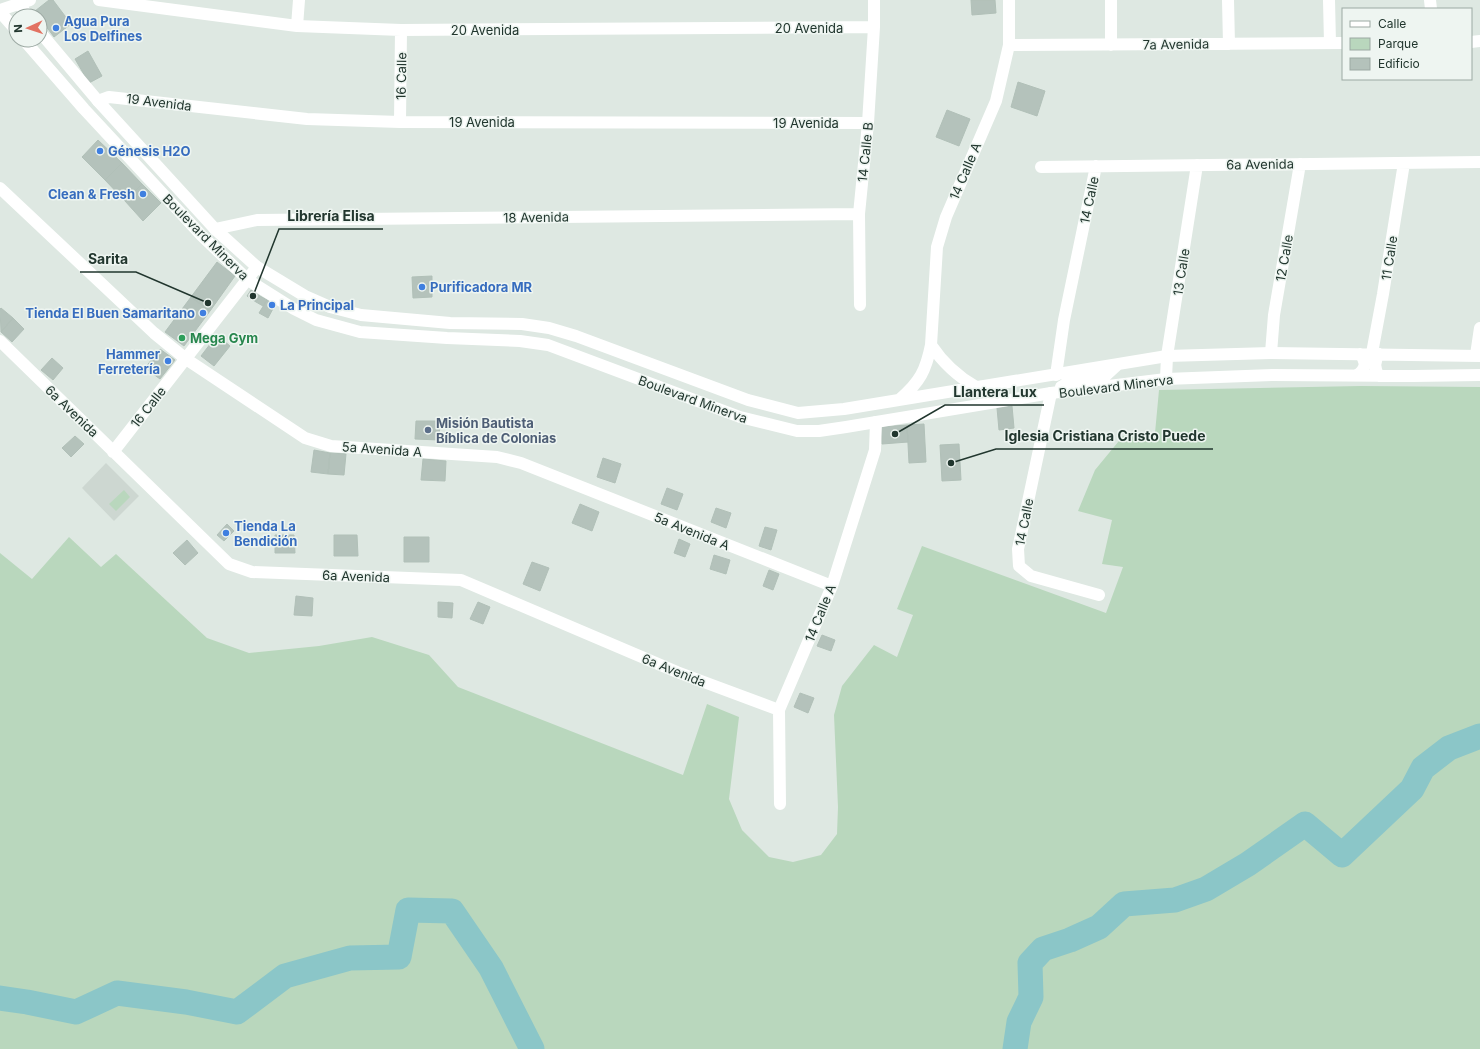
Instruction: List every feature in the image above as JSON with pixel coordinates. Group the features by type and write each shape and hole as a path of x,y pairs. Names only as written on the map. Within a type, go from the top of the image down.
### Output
{"street":[{"name":"20 Avenida","path":"98,0 298,26 401,30 874,27"},
{"path":"298,26 299,0"},
{"name":"14 Calle B","path":"860,305 859,214 868,123 874,27 874,0"},
{"name":"14 Calle A","path":"900,399 922,376 928,361 937,247 946,217 996,101 1009,45 1009,0"},
{"path":"1111,0 1111,45"},
{"path":"1228,0 1228,44"},
{"path":"1329,0 1330,43"},
{"path":"8,20 0,11 22,1"},
{"name":"16 Calle","path":"400,122 401,30"},
{"name":"Boulevard Minerva","path":"48,42 98,101 215,229 257,267 305,296 330,307 361,315 450,323 522,324 549,328 576,336 748,400 798,413 844,409 1167,356 1271,352 1478,356"},
{"name":"7a Avenida","path":"1009,45 1342,43"},
{"name":"Boulevard Minerva","path":"31,48 89,115 202,236 248,280 294,309 316,320 360,332 520,341 548,345 740,417 797,431 819,431 1051,393 1166,379 1273,375 1480,375"},
{"name":"19 Avenida","path":"98,101 110,96 307,120 400,122 868,123"},
{"name":"11 Calle","path":"1370,354 1383,294 1404,162"},
{"name":"6a Avenida","path":"1041,167 1480,162"},
{"name":"12 Calle","path":"1271,352 1274,315 1300,164"},
{"name":"13 Calle","path":"1166,379 1167,356 1197,165"},
{"name":"14 Calle","path":"1056,375 1064,320 1096,166"},
{"name":"5a Avenida A","path":"0,188 154,333 186,359 305,438 331,446 497,457 521,463 832,586"},
{"name":"18 Avenida","path":"215,229 257,220 859,214"},
{"name":"16 Calle","path":"113,452 257,267"},
{"path":"1478,356 1480,328"},
{"name":"6a Avenida","path":"0,341 229,564 252,572 461,580 676,672 779,710"},
{"path":"930,345 950,369 962,379 976,387"},
{"path":"1357,375 1363,371 1365,365 1364,359 1370,354 1376,359 1374,365 1379,376"},
{"path":"1051,393 1066,384 1105,376 1118,364"},
{"name":"14 Calle","path":"1051,393 1018,549 1019,566 1031,576 1099,595"},
{"name":"14 Calle A","path":"780,804 779,710 832,586 875,450 876,422"}],"shaded area":[{"path":"106,463 139,496 114,521 82,488"}],"green space":[{"path":"1361,386 1480,387 1480,1049 0,1049 0,553 32,579 69,537 101,567 116,554 207,638 249,653 319,646 372,637 429,655 458,687 683,775 707,704 739,717 729,799 742,830 769,857 793,862 821,855 837,834 838,807 834,715 842,686 874,645 897,657 913,615 897,609 922,546 1106,613 1123,567 1102,564 1112,520 1078,511 1095,470 1123,436 1155,433 1159,390"},
{"path":"124,490 130,497 116,511 109,504"}],"building":[{"path":"49,0 53,0 71,24 54,37 48,29 48,8 39,8"},
{"path":"971,0 995,0 996,13 972,15"},
{"path":"88,51 102,76 89,83 75,59"},
{"path":"1018,82 1045,91 1037,116 1011,107"},
{"path":"947,110 970,119 959,146 936,137"},
{"path":"98,140 122,163 105,180 82,157"},
{"path":"122,163 142,184 125,201 105,180"},
{"path":"142,184 161,203 143,221 125,201"},
{"path":"217,262 235,276 210,311 191,297"},
{"name":"Purificadora MR","path":"432,276 432,297 413,298 412,277"},
{"path":"251,290 260,296 256,302 247,296"},
{"path":"260,296 267,300 263,306 256,302"},
{"path":"191,297 210,311 184,346 165,332"},
{"path":"267,300 275,305 268,318 259,313"},
{"path":"1,308 13,318 1,332 0,309"},
{"path":"13,318 24,329 12,342 1,332"},
{"path":"217,335 230,346 214,366 201,356"},
{"path":"160,349 175,360 160,379 145,368"},
{"path":"52,358 63,368 53,380 41,370"},
{"path":"1012,406 1014,428 999,430 997,408"},
{"name":"Misión Bautista Bíblica de Colonias","path":"416,421 440,421 439,440 415,439"},
{"path":"924,424 926,462 909,463 907,425"},
{"path":"907,425 908,442 882,444 881,427"},
{"path":"75,436 84,444 71,457 62,448"},
{"path":"959,444 961,480 942,481 940,445"},
{"path":"314,450 330,453 328,474 311,472"},
{"path":"330,453 346,454 344,475 328,474"},
{"path":"603,458 621,464 615,483 597,477"},
{"path":"423,459 446,461 445,481 421,480"},
{"path":"667,488 683,494 677,510 661,504"},
{"path":"580,504 599,512 592,531 572,523"},
{"path":"716,508 731,513 726,528 711,522"},
{"name":"Tienda La Bendición","path":"227,524 234,531 224,541 217,535"},
{"path":"765,527 777,530 771,550 759,546"},
{"path":"275,535 294,535 295,553 275,553"},
{"path":"334,535 357,535 358,556 334,556"},
{"path":"404,537 429,537 429,562 404,562"},
{"path":"679,539 690,544 685,557 674,553"},
{"path":"187,540 198,553 185,565 173,553"},
{"path":"714,555 730,560 726,574 710,569"},
{"path":"532,562 549,568 540,591 523,584"},
{"path":"769,570 779,574 773,590 763,586"},
{"path":"296,596 313,598 312,616 294,615"},
{"path":"438,602 453,603 452,618 438,617"},
{"path":"478,602 490,607 483,624 470,619"},
{"path":"822,635 835,640 831,651 817,646"},
{"path":"800,693 814,698 808,713 794,707"}],"waterway":[{"path":"1015,1049 1019,1022 1031,997 1030,963 1043,949 1070,940 1099,927 1124,904 1175,900 1206,889 1248,864 1305,824 1342,855 1412,789 1423,768 1449,748 1480,736"},
{"path":"0,998 76,1012 117,993 186,1002 237,1012 285,976 350,958 399,957 408,910 452,911 491,968 532,1049"}],"place":[{"name":"Agua Pura Los Delfines","path":"56,28"},
{"name":"Génesis H2O","path":"100,151"},
{"name":"Clean & Fresh","path":"143,194"},
{"name":"Purificadora MR","path":"422,287"},
{"name":"Librería Elisa","path":"253,296"},
{"name":"Sarita","path":"208,303"},
{"name":"La Principal","path":"272,305"},
{"name":"Tienda El Buen Samaritano","path":"203,313"},
{"name":"Mega Gym","path":"182,338"},
{"name":"Hammer Ferretería","path":"168,361"},
{"name":"Misión Bautista Bíblica de Colonias","path":"428,430"},
{"name":"Llantera Lux","path":"895,434"},
{"name":"Iglesia Cristiana Cristo Puede","path":"951,463"},
{"name":"Tienda La Bendición","path":"226,533"}]}
